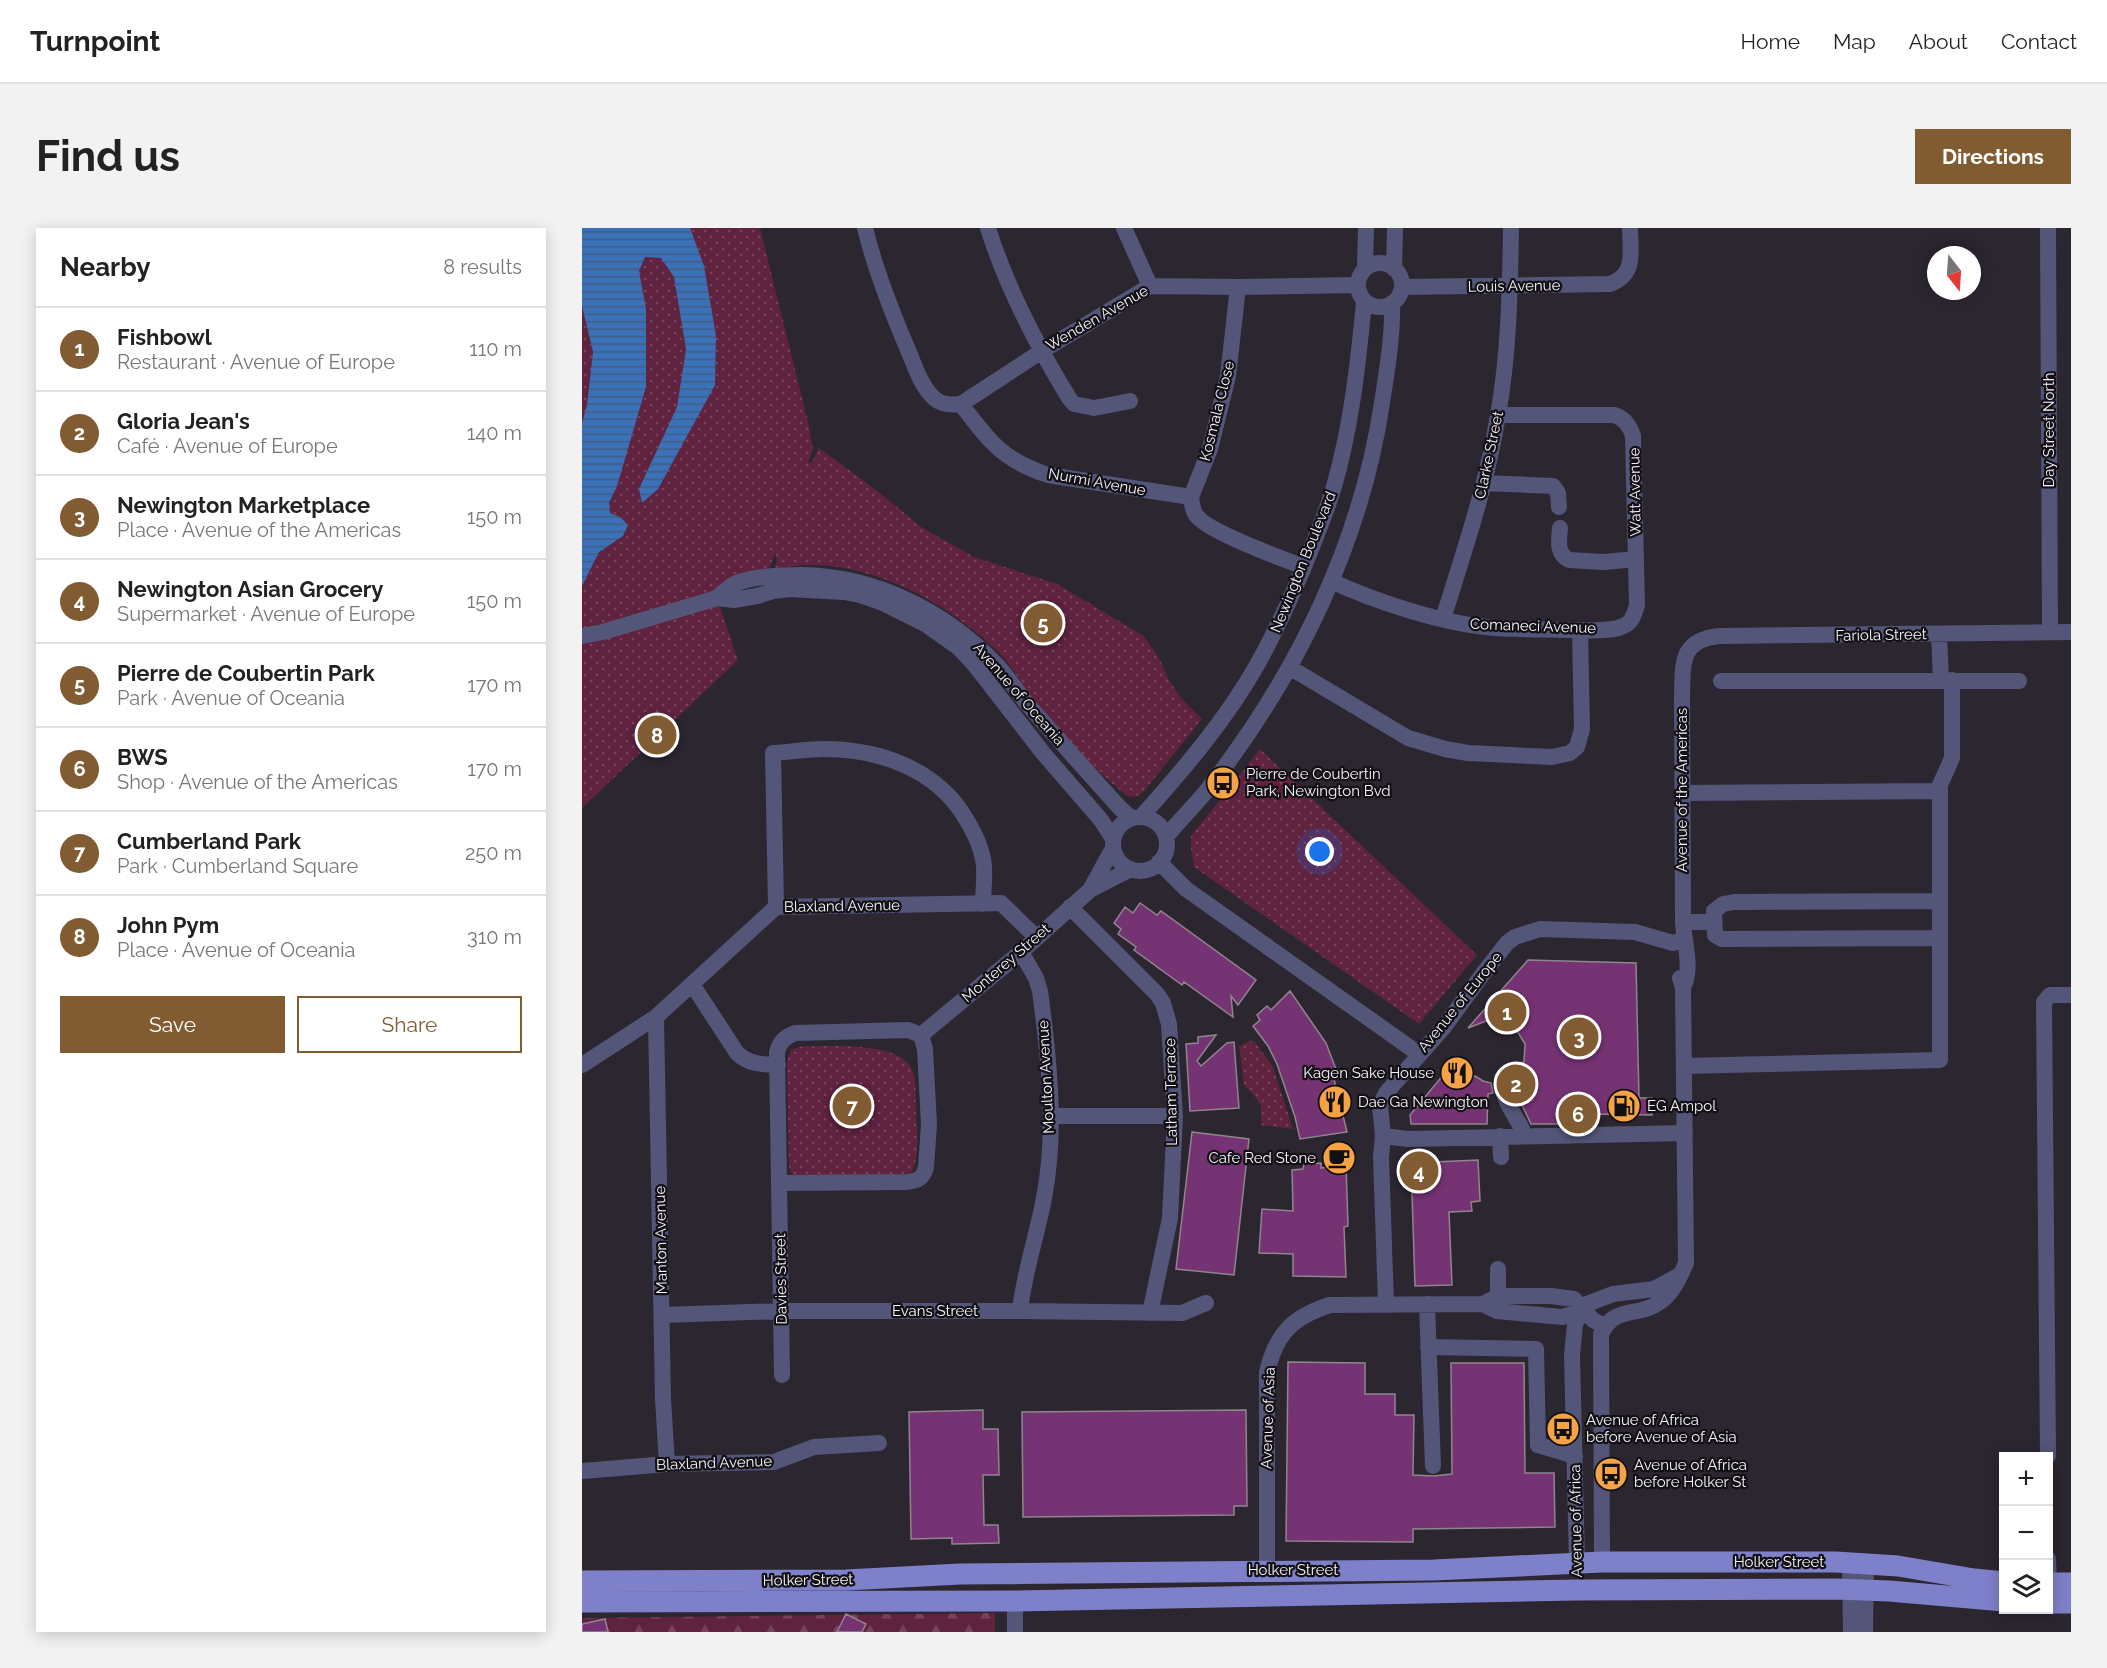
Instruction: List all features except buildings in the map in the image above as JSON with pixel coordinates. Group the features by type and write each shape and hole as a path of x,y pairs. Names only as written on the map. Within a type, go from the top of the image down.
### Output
{"main road":[{"name":"Avenue of Africa","path":"1577,1562 1577,1590"},
{"name":"Holker Street","path":"582,1581 846,1580 960,1574 1434,1570 1602,1562 1858,1564 1898,1566 1999,1582"},
{"name":"Avenue of Africa","path":"1602,1562 1603,1590"},
{"path":"1015,1574 1015,1601"},
{"path":"2053,1583 2071,1583"},
{"name":"Holker Street","path":"582,1602 1015,1601 1577,1590 1858,1590 1999,1601"},
{"path":"2053,1603 2071,1603"}],"street":[{"path":"865,228 881,283 920,377 934,399 950,405 961,404"},
{"path":"988,228 1008,284 1042,351 1074,404 1094,408 1130,401"},
{"path":"1124,228 1150,286"},
{"path":"1365,268 1380,264 1394,269 1401,277 1403,287 1400,297 1392,303 1378,306 1364,302 1358,294 1359,276 1365,268 1366,228"},
{"path":"1394,269 1395,228"},
{"name":"Clarke Street","path":"1443,619 1484,483 1498,415 1508,334 1511,228"},
{"name":"Louis Avenue","path":"1403,287 1602,285 1618,281 1628,272 1630,228"},
{"name":"Day Street North","path":"2048,228 2050,633"},
{"name":"Wenden Avenue","path":"961,404 1042,351 1150,286 1357,285"},
{"name":"Kosmala Close","path":"1191,497 1210,449 1228,376 1238,287"},
{"name":"Newington Boulevard","path":"1136,818 1182,770 1235,700 1285,613 1333,489 1345,440 1358,362 1364,302"},
{"name":"Newington Boulevard","path":"1166,837 1210,786 1260,715 1289,668 1331,581 1360,504 1376,441 1386,377 1392,303"},
{"name":"Nurmi Avenue","path":"961,404 988,440 1005,455 1035,471 1048,475 1191,497"},
{"name":"Watt Avenue","path":"1498,415 1614,415 1621,417 1631,428 1634,436 1637,604 1631,621"},
{"path":"1484,483 1553,486 1558,493 1559,507"},
{"path":"1191,497 1193,509 1201,521 1249,545 1304,567"},
{"path":"1560,528 1560,552 1569,560 1604,562 1636,559"},
{"name":"Avenue of Oceania","path":"717,598 731,586 784,575 814,575 849,579 905,598 970,639 997,664 1024,699 1136,818"},
{"name":"Comaneci Avenue","path":"1331,581 1356,593 1443,619 1487,627 1580,630 1618,628 1631,621"},
{"name":"Avenue of Oceania","path":"582,636 717,598 734,600 773,591 844,592 883,603 925,624 959,648 1043,753 1101,819 1113,844"},
{"path":"1289,668 1408,738 1424,744 1468,753 1552,758 1570,753 1577,747 1582,729 1580,630"},
{"name":"Fariola Street","path":"1693,644 1700,639 1721,636 2071,632"},
{"path":"1684,1066 1940,1060 1940,785 1952,758 1946,680 1939,634"},
{"name":"Avenue of the Americas","path":"1683,988 1687,980 1688,953 1684,940 1683,922 1684,662 1693,644"},
{"path":"1721,681 2019,681"},
{"path":"777,907 773,753 821,749 862,752 890,759 919,771 955,802 972,831 984,865 983,904"},
{"path":"1682,793 1940,791"},
{"path":"1136,818 1157,823 1166,837 1166,850 1159,862 1143,870 1131,869 1119,861 1113,844 1119,826 1136,818"},
{"name":"Monterey Street","path":"1090,890 1113,844"},
{"path":"1159,862 1186,889 1419,1054"},
{"name":"Monterey Street","path":"921,1035 1021,952 1090,890 1131,869"},
{"path":"1940,901 1734,902 1723,904 1714,911 1715,935 1722,939 1940,938"},
{"name":"Blaxland Avenue","path":"582,1065 656,1017 777,907 1001,903 1037,938"},
{"name":"Latham Terrace","path":"1070,907 1157,994 1163,1003 1169,1024 1175,1116 1170,1218 1150,1313"},
{"path":"1683,922 1714,922"},
{"name":"Avenue of Europe","path":"1386,1304 1381,1157 1383,1136 1380,1106 1386,1093 1444,1027 1482,975 1515,937 1540,929 1635,932 1652,935 1664,942 1673,943 1684,940"},
{"name":"Avenue of the Americas","path":"1604,1326 1618,1315 1660,1303 1667,1296 1686,1263 1683,988 1678,962 1678,948 1684,940"},
{"path":"1664,942 1678,962"},
{"name":"Moulton Avenue","path":"1020,1311 1022,1290 1044,1197 1051,1116 1040,991 1036,978 1021,952"},
{"path":"692,984 737,1053 745,1060 754,1063 778,1065"},
{"path":"2048,1452 2044,1002 2049,995 2071,995"},
{"name":"Manton Avenue","path":"656,1017 663,1399 667,1464"},
{"name":"Davies Street","path":"782,1375 779,1046 795,1033 908,1030 921,1035"},
{"path":"780,1183 906,1182 920,1179 926,1167 929,1125 925,1049 921,1035"},
{"path":"1502,1078 1503,1091 1522,1129"},
{"path":"1051,1116 1175,1116"},
{"path":"1383,1136 1408,1138 1685,1133"},
{"path":"1500,1136 1501,1157"},
{"path":"1490,1300 1498,1269"},
{"path":"1583,1311 1587,1304 1600,1298 1654,1288 1681,1274"},
{"name":"Avenue of Asia","path":"1267,1570 1266,1372 1272,1352 1282,1333 1311,1311 1330,1305 1427,1304 1551,1296 1574,1299 1583,1311 1604,1326"},
{"name":"Evans Street","path":"663,1316 781,1311 1182,1313 1206,1303"},
{"path":"1427,1304 1433,1466"},
{"name":"Avenue of Africa","path":"1577,1562 1573,1340 1575,1324 1583,1311"},
{"name":"Avenue of Africa","path":"1602,1562 1600,1346 1604,1326"},
{"path":"1428,1347 1536,1349 1538,1445 1575,1456"},
{"name":"Blaxland Avenue","path":"582,1471 667,1464 774,1462 814,1447 879,1443"},
{"path":"1858,1564 1858,1590 1865,1632"},
{"path":"1851,1632 1858,1590"},
{"path":"1015,1601 1016,1632"}],"green space":[{"path":"582,228 760,228 808,422 813,449 808,463 812,462 819,448 921,527 974,557 1057,584 1144,636 1180,697 1202,719 1140,795 1126,795 1073,747 1044,715 998,652 959,619 912,591 862,572 811,565 775,568 777,559 775,553 766,577 717,598 738,660 582,808"},
{"path":"1260,749 1477,955 1419,1024 1194,867 1191,836"},
{"path":"1250,1041 1255,1042 1273,1067 1293,1129 1261,1125 1261,1106 1244,1085 1239,1046"},
{"path":"803,1046 876,1049 902,1058 910,1066 915,1082 917,1135 916,1158 912,1172 899,1175 793,1176 789,1168 787,1062 791,1050"},
{"path":"995,1613 995,1632 582,1632 582,1618"}],"water":[{"path":"582,228 690,228 704,266 716,336 715,385 658,489 642,503 639,489 677,407 686,349 674,277 661,258 645,257 639,271 646,309 646,387 617,486 609,503 610,513 620,517 628,525 623,536 599,552 582,586 582,423 587,405 593,352 582,306"}],"place":[{"name":"Pierre de Coubertin Park","path":"1043,623"},
{"name":"John Pym","path":"657,735"},
{"name":"Pierre de Coubertin Park, Newington Bvd","path":"1223,783"},
{"name":"Fishbowl","path":"1507,1012"},
{"name":"Newington Marketplace","path":"1579,1037"},
{"name":"Kagen Sake House","path":"1457,1073"},
{"name":"Gloria Jean's","path":"1516,1084"},
{"name":"Dae Ga Newington","path":"1335,1102"},
{"name":"Cumberland Park","path":"852,1106"},
{"name":"EG Ampol","path":"1624,1106"},
{"name":"BWS","path":"1578,1114"},
{"name":"Cafe Red Stone","path":"1339,1158"},
{"name":"Newington Asian Grocery","path":"1419,1171"},
{"name":"Avenue of Africa before Avenue of Asia","path":"1563,1429"},
{"name":"Avenue of Africa before Holker St","path":"1611,1474"}]}
